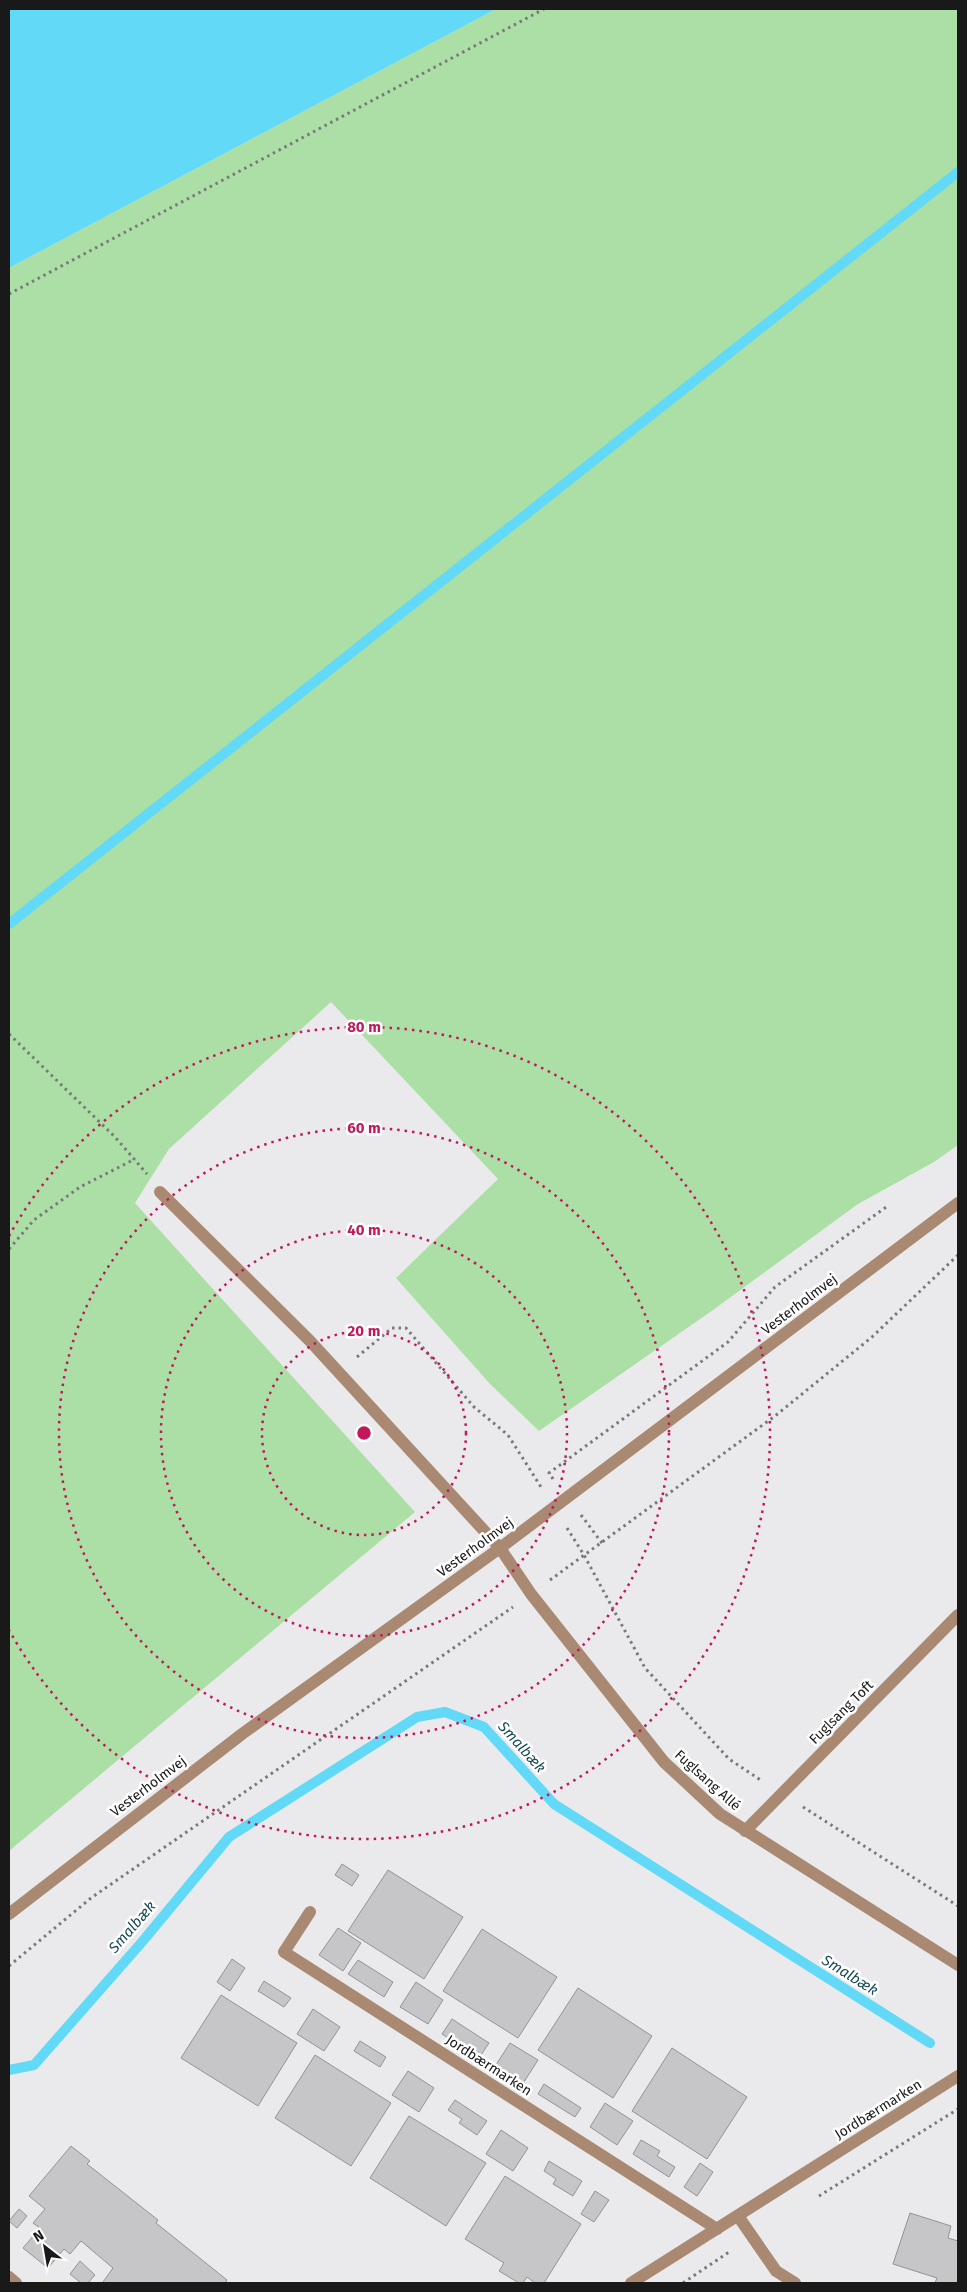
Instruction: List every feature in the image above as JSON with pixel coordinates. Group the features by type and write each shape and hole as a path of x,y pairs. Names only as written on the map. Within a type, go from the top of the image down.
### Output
{"street":[{"name":"Fuglsang Allé","path":"160,1192 338,1372 500,1548 531,1594 664,1762 720,1814 958,1965"},
{"name":"Vesterholmvej","path":"9,1914 242,1734 500,1548 958,1203"},
{"name":"Fuglsang Toft","path":"745,1831 958,1614"},
{"name":"Jordbærmarken","path":"310,1912 284,1952 717,2229"},
{"name":"Jordbærmarken","path":"631,2283 958,2076"},
{"path":"738,2216 776,2271 795,2283"},
{"path":"9,2277 16,2283"}],"path":[{"path":"9,294 544,9"},
{"path":"9,1034 135,1159 160,1192"},
{"path":"9,1249 34,1220 80,1186 135,1159"},
{"path":"9,1966 90,1898 531,1594 775,1416 872,1337 958,1255"},
{"path":"338,1372 392,1328 406,1328 474,1407 508,1436 584,1556 645,1668 729,1759 958,1906"},
{"path":"818,2196 958,2109"},
{"path":"683,2283 752,2237"}],"green space":[{"path":"496,9 958,9 958,1145 934,1162 858,1204 713,1310 539,1431 490,1384 396,1278 498,1179 331,1002 169,1149 135,1203 415,1512 9,1851 9,268"}],"water":[{"path":"9,9 496,9 9,268"}],"building":[{"path":"342,1864 359,1875 352,1886 335,1875"},
{"path":"388,1870 463,1917 424,1979 348,1931"},
{"path":"338,1928 361,1943 343,1971 319,1955"},
{"path":"482,1929 557,1977 518,2038 443,1991"},
{"path":"232,1959 245,1968 230,1991 217,1982"},
{"path":"358,1960 393,1982 384,1997 348,1974"},
{"path":"264,1981 291,1998 284,2007 258,1991"},
{"path":"416,1982 443,2000 428,2024 400,2007"},
{"path":"578,1988 652,2036 613,2098 538,2050"},
{"path":"221,1995 297,2043 258,2106 181,2058"},
{"path":"313,2009 340,2027 324,2051 297,2034"},
{"path":"452,2019 489,2043 479,2058 442,2034"},
{"path":"360,2041 386,2057 380,2067 354,2051"},
{"path":"510,2043 538,2060 522,2085 494,2068"},
{"path":"672,2048 747,2097 707,2159 632,2111"},
{"path":"315,2055 391,2103 351,2166 275,2118"},
{"path":"408,2071 434,2088 419,2112 392,2095"},
{"path":"544,2084 581,2108 575,2117 538,2094"},
{"path":"455,2100 487,2121 477,2135 459,2123 462,2119 448,2110"},
{"path":"605,2103 633,2121 617,2145 590,2127"},
{"path":"409,2116 486,2163 446,2226 370,2178"},
{"path":"501,2130 528,2148 513,2171 486,2154"},
{"path":"641,2140 660,2151 657,2156 675,2167 669,2177 633,2154"},
{"path":"71,2146 90,2161 87,2164 158,2220 156,2223 227,2280 225,2283 104,2283 113,2268 81,2241 70,2254 64,2249 48,2268 23,2248 40,2228 33,2223 45,2209 29,2196"},
{"path":"549,2161 582,2181 573,2196 553,2184 556,2179 544,2171"},
{"path":"700,2163 713,2172 697,2196 684,2187"},
{"path":"505,2176 581,2224 544,2283 535,2283 527,2277 523,2283 519,2283 499,2271 504,2263 465,2239"},
{"path":"595,2191 609,2200 594,2222 581,2214"},
{"path":"19,2209 27,2216 17,2228 9,2221"},
{"path":"910,2213 951,2226 948,2238 958,2241 958,2283 935,2283 937,2278 893,2264"},
{"path":"80,2261 95,2275 88,2283 81,2283 70,2274"}],"waterway":[{"path":"9,924 958,172"},
{"name":"Smalbæk","path":"9,2070 34,2065 142,1942 229,1837 417,1717 445,1712 484,1727 554,1804 930,2043"}]}
